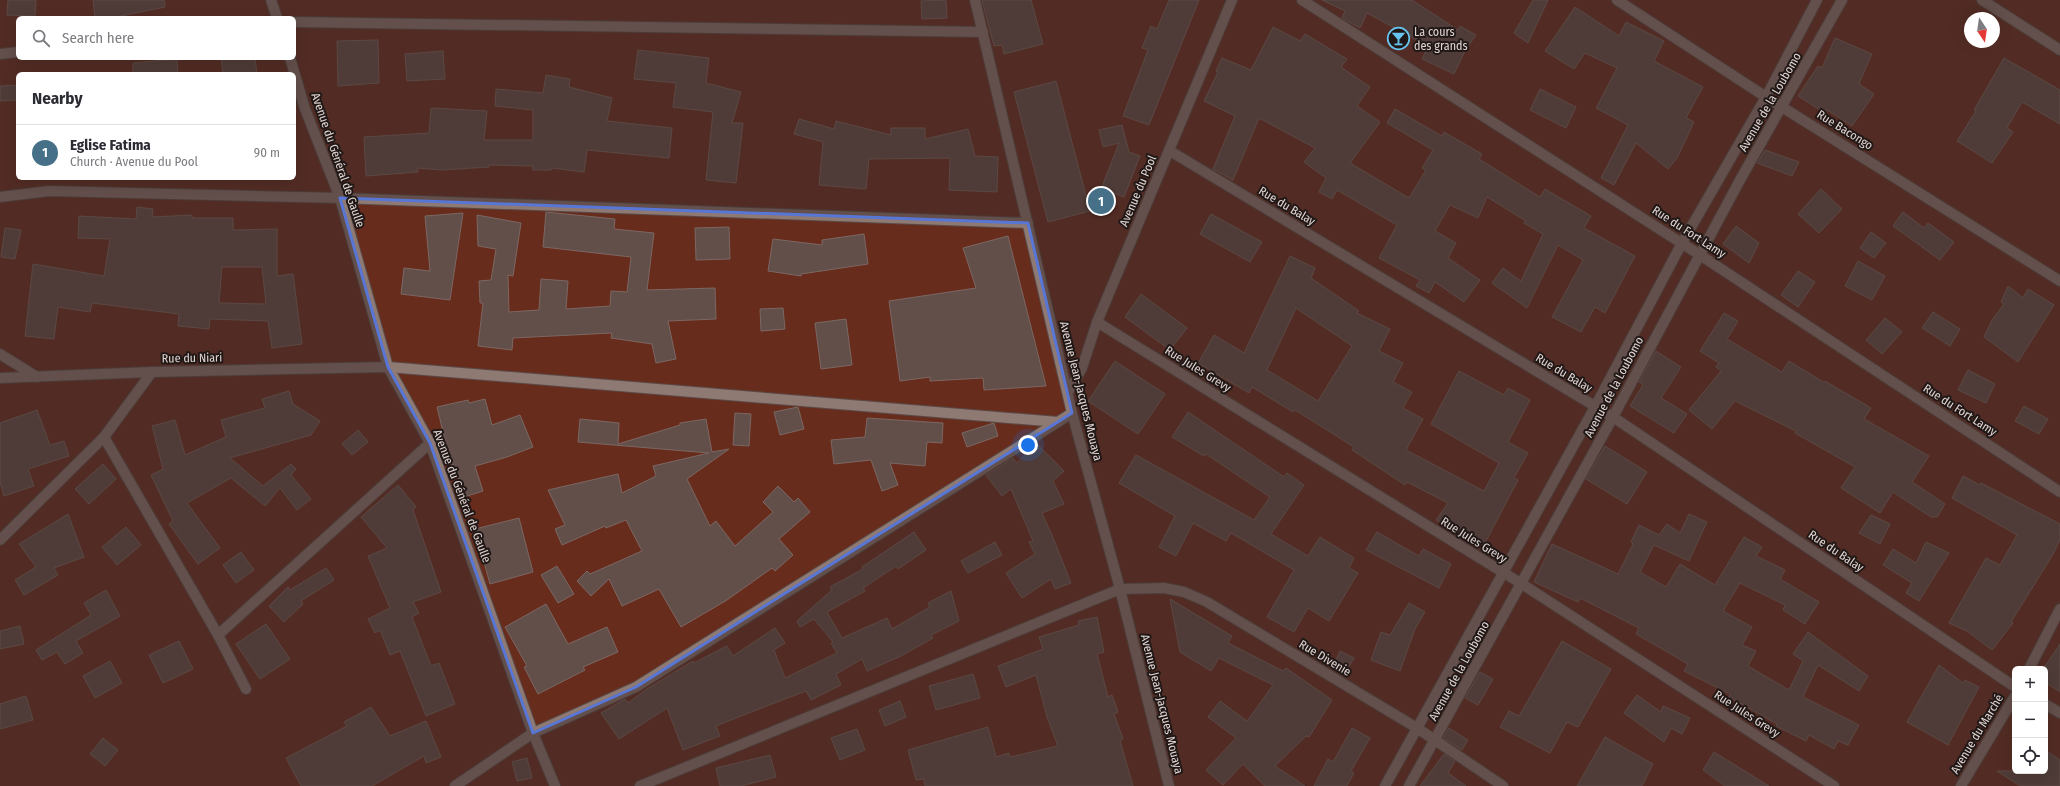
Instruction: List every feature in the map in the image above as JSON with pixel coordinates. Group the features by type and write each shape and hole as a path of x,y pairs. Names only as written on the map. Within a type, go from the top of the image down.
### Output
{"street":[{"path":"271,0 276,16"},
{"name":"Avenue Jean-Jacques Mouaya","path":"975,0 1072,413 1120,588 1169,786"},
{"name":"Avenue du Pool","path":"1068,392 1082,368 1096,322 1170,151 1232,0"},
{"name":"Rue du Fort Lamy","path":"1302,0 1700,254 2060,492"},
{"name":"Rue Bacongo","path":"1617,0 1766,97 2060,281"},
{"name":"Avenue de la Loubomo","path":"1385,786 1595,407 1682,243 1766,97 1817,0"},
{"name":"Avenue de la Loubomo","path":"1409,786 1522,584 1740,180 1783,107 1842,0"},
{"path":"1982,0 2060,50"},
{"path":"296,22 983,32"},
{"path":"0,54 16,52"},
{"name":"Avenue du Général de Gaulle","path":"291,60 294,72"},
{"name":"Avenue du Général de Gaulle","path":"296,78 305,109 340,198 388,367 430,443 533,733 555,786"},
{"name":"Rue du Balay","path":"1170,151 1613,417 2012,685"},
{"path":"0,197 49,191 340,198 1028,223"},
{"name":"Rue Jules Grevy","path":"1096,322 1522,584 1834,786"},
{"path":"0,354 37,377"},
{"name":"Rue du Niari","path":"0,540 104,437 152,372 388,367 1058,422"},
{"path":"0,378 152,372"},
{"path":"455,786 533,733 636,687 1072,413"},
{"path":"104,437 218,636 246,689"},
{"path":"218,636 430,443"},
{"path":"640,786 1120,588"},
{"name":"Rue Divenie","path":"1120,588 1164,588 1184,592 1207,602 1417,728 1503,786"},
{"path":"2031,666 2060,609"},
{"name":"Avenue du Marché","path":"1961,786 2012,701"},
{"path":"2048,706 2060,713"}],"highlighted area":[{"path":"340,198 1028,223 1072,413 636,687 533,733 430,443 388,367"}],"shaded area":[{"path":"0,0 2060,0 2060,786 0,786"}],"building":[{"path":"8,0 36,0 35,16 7,15"},
{"path":"93,0 164,0 165,7 121,16 95,16"},
{"path":"946,0 947,18 922,19 921,1"},
{"path":"982,0 1031,0 1043,44 1004,54 1002,45 994,46"},
{"path":"1169,0 1199,0 1149,125 1123,116 1148,50 1142,48 1151,26 1157,29"},
{"path":"1322,0 1412,0 1458,30 1460,26 1476,35 1466,49 1454,74 1422,59 1428,46 1367,13 1360,28 1342,18 1345,11"},
{"path":"1533,0 1548,0 1528,43 1514,33"},
{"path":"1575,7 1619,36 1626,22 1664,41 1654,61 1703,87 1686,118 1694,122 1677,158 1668,169 1636,143 1614,185 1601,178 1628,125 1596,108 1617,68 1585,53 1574,69 1545,51"},
{"path":"1273,27 1300,41 1305,34 1347,59 1341,67 1370,87 1357,106 1380,122 1350,163 1409,198 1426,170 1422,168 1433,150 1387,123 1395,109 1442,136 1444,132 1482,154 1479,159 1540,197 1545,189 1591,216 1584,228 1635,256 1605,313 1595,307 1581,332 1552,317 1583,260 1558,245 1527,308 1492,283 1503,268 1521,281 1543,234 1524,223 1526,221 1487,197 1478,218 1450,205 1435,231 1456,243 1448,258 1480,280 1464,302 1435,282 1429,293 1416,286 1420,280 1379,258 1397,225 1337,190 1332,199 1319,192 1326,178 1304,162 1315,148 1259,118 1233,180 1213,169 1235,116 1204,101 1218,72 1216,71 1222,58 1251,70"},
{"path":"1835,38 1872,54 1859,84 1874,94 1852,126 1827,110 1825,113 1798,96 1818,66 1822,68"},
{"path":"378,40 379,83 338,86 337,41"},
{"path":"638,50 709,58 706,83 741,92 732,123 743,123 736,183 706,180 713,112 673,107 676,83 634,79"},
{"path":"443,51 445,79 407,81 405,54"},
{"path":"2004,58 2060,90 2060,124 2022,102 2007,128 2013,132 1992,163 1957,141 1976,111 1974,110"},
{"path":"177,60 178,72 133,72 133,63"},
{"path":"221,60 255,60 257,72 223,72"},
{"path":"546,75 570,79 569,87 612,98 607,121 672,128 669,158 587,150 584,172 551,168 551,170 533,170 533,166 489,165 489,167 441,170 417,168 418,172 366,176 364,137 429,133 431,108 487,111 484,140 533,140 533,110 495,106 496,89 543,93"},
{"path":"1056,81 1090,211 1048,222 1014,92"},
{"path":"16,85 16,100 0,101 0,86"},
{"path":"1540,89 1576,107 1566,128 1530,110"},
{"path":"799,119 834,129 836,121 891,135 891,128 925,128 925,139 968,129 975,156 998,157 997,192 949,190 950,158 869,159 866,189 819,185 823,142 794,134"},
{"path":"1122,125 1129,152 1140,156 1124,197 1101,189 1119,143 1103,147 1099,130"},
{"path":"1765,150 1799,162 1792,176 1757,163"},
{"path":"1821,189 1842,209 1819,233 1798,214"},
{"path":"137,207 153,209 152,217 192,215 192,218 233,218 233,230 277,229 277,276 293,274 302,344 272,348 268,321 210,319 209,329 178,326 179,314 92,303 90,312 58,307 54,339 25,336 33,264 104,276 110,239 78,238 79,216 136,219","holes":["222,267 262,267 266,304 219,303"]},
{"path":"546,212 615,219 614,229 654,233 647,290 715,288 716,319 668,321 676,359 656,363 652,344 611,338 612,333 513,338 512,350 478,346 483,303 480,303 479,281 491,280 496,249 478,246 477,215 521,223 513,276 508,275 509,312 539,310 541,279 568,281 566,309 610,306 611,291 627,292 631,257 543,247"},
{"path":"1903,212 1924,228 1928,223 1954,242 1940,260 1893,226"},
{"path":"463,213 450,300 401,294 404,268 430,271 425,216"},
{"path":"1211,214 1262,242 1250,262 1200,234"},
{"path":"1736,226 1759,243 1749,263 1723,244"},
{"path":"729,227 730,259 696,260 695,228"},
{"path":"5,228 21,230 15,259 1,257"},
{"path":"1871,232 1886,243 1874,258 1860,248"},
{"path":"864,234 868,264 801,274 801,276 768,271 773,239 822,245 822,240"},
{"path":"1008,236 1046,386 984,390 983,378 930,381 930,377 900,381 889,301 976,288 963,248"},
{"path":"1290,256 1315,268 1311,278 1359,311 1357,313 1390,329 1379,351 1403,363 1393,382 1412,392 1403,408 1423,419 1406,450 1484,491 1499,463 1431,424 1459,371 1504,395 1508,388 1530,400 1508,442 1528,453 1514,478 1518,480 1484,545 1436,520 1448,503 1407,482 1405,485 1352,450 1354,447 1295,410 1293,412 1252,387 1249,393 1198,363 1214,335 1244,353","holes":["1296,308 1352,346 1318,401 1267,370"]},
{"path":"1858,261 1885,276 1872,300 1845,286"},
{"path":"1798,271 1815,282 1798,307 1781,295"},
{"path":"2008,286 2023,298 2028,289 2054,305 2018,362 1984,337 1992,320 2004,304 2001,302"},
{"path":"1141,294 1187,328 1170,350 1125,317"},
{"path":"783,308 785,329 761,331 760,309"},
{"path":"1933,312 1960,329 1950,346 1922,328"},
{"path":"1724,313 1738,321 1727,339 1782,372 1789,361 1825,383 1825,381 1871,408 1864,419 1929,456 1912,482 1945,504 1937,517 1931,517 1893,492 1880,513 1841,488 1855,467 1795,433 1796,431 1735,401 1712,429 1689,410 1721,371 1716,367 1719,363 1700,351"},
{"path":"1885,318 1902,332 1882,354 1866,340"},
{"path":"846,319 852,365 821,369 815,323"},
{"path":"1656,351 1681,367 1661,398 1687,414 1674,433 1630,406 1643,385 1639,382"},
{"path":"1115,361 1165,394 1138,434 1088,401"},
{"path":"1968,370 1995,384 1986,403 1958,390"},
{"path":"289,391 293,404 320,421 311,435 230,458 263,486 291,464 296,469 291,475 311,499 297,510 280,488 265,506 231,478 187,503 220,548 198,564 169,524 173,521 151,475 163,469 152,426 175,420 185,455 226,437 221,420 265,408 262,399"},
{"path":"485,399 492,425 520,415 533,447 507,457 475,466 483,491 464,497 453,464 451,465 437,407 468,400 469,403"},
{"path":"2024,406 2048,419 2039,434 2015,421"},
{"path":"798,407 804,429 780,435 774,412"},
{"path":"37,410 50,445 64,441 69,456 28,469 34,486 4,496 0,482 0,423"},
{"path":"1188,412 1284,477 1287,473 1304,485 1271,534 1308,556 1320,537 1354,558 1349,568 1358,573 1329,621 1308,608 1294,632 1267,617 1294,570 1231,533 1226,541 1193,523 1176,556 1159,547 1175,516 1119,483 1136,455 1254,520 1270,497 1206,454 1204,456 1172,437"},
{"path":"735,413 751,414 749,446 733,445"},
{"path":"867,418 943,423 942,443 927,442 925,466 890,463 898,485 882,491 871,460 834,464 831,440 865,437"},
{"path":"580,419 619,423 618,444 680,425 680,423 706,419 712,452 729,449 687,479 710,526 716,521 735,546 773,512 763,502 778,486 794,502 798,498 810,512 779,539 793,555 775,571 772,568 727,600 681,627 659,589 622,606 609,579 591,596 577,581 587,571 590,574 642,551 626,520 606,528 605,526 562,545 555,529 565,525 548,490 618,474 622,493 656,476 653,466 709,453 578,442"},
{"path":"994,423 998,436 967,447 962,433"},
{"path":"358,430 368,442 352,455 342,444"},
{"path":"1036,443 1064,471 1053,481 1064,504 1042,513 1071,583 1055,589 1051,579 1022,598 1006,573 1035,554 1029,542 1033,541 1011,489 1002,496 986,475 1013,458 1017,463"},
{"path":"1605,446 1647,472 1627,504 1586,479"},
{"path":"103,464 116,479 89,504 75,489"},
{"path":"1963,476 1980,485 1981,483 2060,524 2060,540 2052,556 2011,622 2013,623 1992,650 1967,631 1949,623 1986,558 2000,565 2017,535 1952,498"},
{"path":"398,485 416,507 413,510 441,592 413,602 419,613 412,617 431,666 439,663 455,704 426,716 400,651 390,655 380,630 375,633 368,619 390,608 368,556 387,548 361,517"},
{"path":"68,514 84,557 54,568 58,575 24,595 15,580 36,567 19,544"},
{"path":"1689,514 1707,522 1689,561 1654,545 1640,572 1666,587 1680,564 1715,585 1744,537 1762,547 1756,556 1785,570 1780,579 1819,602 1805,624 1783,610 1785,605 1740,583 1723,611 1752,627 1742,645 1756,651 1748,666 1789,690 1803,661 1793,654 1808,632 1868,676 1859,691 1818,665 1803,697 1859,725 1848,745 1838,741 1834,749 1809,735 1806,741 1776,726 1777,724 1729,697 1730,694 1684,671 1688,664 1636,634 1639,628 1580,598 1578,602 1534,582 1552,544 1618,574 1633,544 1631,542 1639,525 1659,535 1667,524 1680,533"},
{"path":"1871,515 1890,524 1880,544 1859,533"},
{"path":"519,518 533,572 490,584 475,529"},
{"path":"126,527 141,545 117,565 102,547"},
{"path":"914,532 926,550 898,569 896,566 863,588 865,591 827,612 842,638 887,618 892,629 930,607 928,603 951,591 959,621 931,635 933,638 901,656 867,671 862,659 836,674 841,685 811,700 806,691 716,726 720,736 683,750 667,708 619,739 601,713 625,699 628,703 647,689 693,661 694,663 727,646 733,656 775,628 785,643 774,650 785,678 837,653 831,643 833,642 814,619 800,627 797,621 832,590 830,587 863,569 862,567"},
{"path":"1377,532 1419,556 1423,549 1451,564 1439,588 1366,550"},
{"path":"995,542 1002,555 968,573 961,561"},
{"path":"1926,542 1949,553 1919,601 1906,593 1912,583 1883,565 1893,549 1916,563"},
{"path":"241,552 254,570 236,583 223,565"},
{"path":"557,566 574,594 558,603 541,575"},
{"path":"326,568 334,580 301,601 303,604 284,622 269,606 288,587 290,590"},
{"path":"106,590 120,616 76,641 83,653 65,664 57,652 42,660 36,650 91,615 84,603"},
{"path":"1170,599 1232,636 1228,643 1283,671 1286,668 1332,700 1309,737 1306,736 1275,766 1305,786 1265,786 1243,764 1223,785 1206,770 1236,738 1208,717 1220,701 1247,721 1273,685 1219,658 1211,671 1180,652"},
{"path":"1409,603 1425,612 1415,629 1400,671 1371,660 1381,632 1390,635"},
{"path":"546,604 568,644 607,627 618,652 583,667 585,670 538,694 524,667 527,666 505,627"},
{"path":"1097,617 1104,652 1097,654 1108,697 1112,695 1118,712 1114,714 1123,739 1120,741 1133,786 925,786 924,779 916,780 908,750 988,727 996,757 1009,753 1010,757 1058,746 1047,717 1036,675 1006,687 998,666 1043,649 1039,637 1079,625 1078,621"},
{"path":"266,624 290,659 260,679 236,644"},
{"path":"20,626 24,644 0,649 0,631"},
{"path":"179,641 193,669 163,683 149,655"},
{"path":"1562,641 1611,669 1578,727 1567,722 1550,753 1500,727 1509,711 1519,716"},
{"path":"2060,644 2060,692 2048,684 2048,666 2045,666"},
{"path":"1340,651 1354,658 1347,670 1334,664"},
{"path":"110,661 122,683 95,698 83,676"},
{"path":"1939,665 1963,683 1965,680 1979,687 1948,745 1907,722"},
{"path":"1480,672 1493,679 1478,705 1465,698"},
{"path":"973,674 980,698 936,710 929,686"},
{"path":"1637,695 1661,712 1663,706 1690,718 1682,734 1671,728 1664,742 1624,713"},
{"path":"26,696 33,720 0,729 0,704"},
{"path":"900,701 906,717 885,726 879,710"},
{"path":"371,707 390,736 426,721 441,757 426,763 424,756 372,786 301,786 286,758 347,726 344,722"},
{"path":"1352,728 1370,738 1351,771 1354,773 1347,786 1314,786 1328,759 1333,762"},
{"path":"1449,728 1468,740 1462,750 1443,738"},
{"path":"857,729 865,750 840,760 831,738"},
{"path":"1605,737 1653,764 1642,786 1577,786"},
{"path":"103,738 118,750 105,766 90,754"},
{"path":"1714,752 1769,786 1725,786 1703,770"},
{"path":"2048,752 2060,760 2060,786 2020,786 1997,771 2012,771 2012,774 2048,774"},
{"path":"1444,754 1455,761 1448,773 1466,786 1420,786"},
{"path":"770,755 776,777 741,786 720,786 716,768"},
{"path":"527,758 532,778 517,781 512,762"}],"place":[{"name":"La cours des grands","path":"1399,39"},
{"name":"Eglise Fatima","path":"1101,201"}]}
